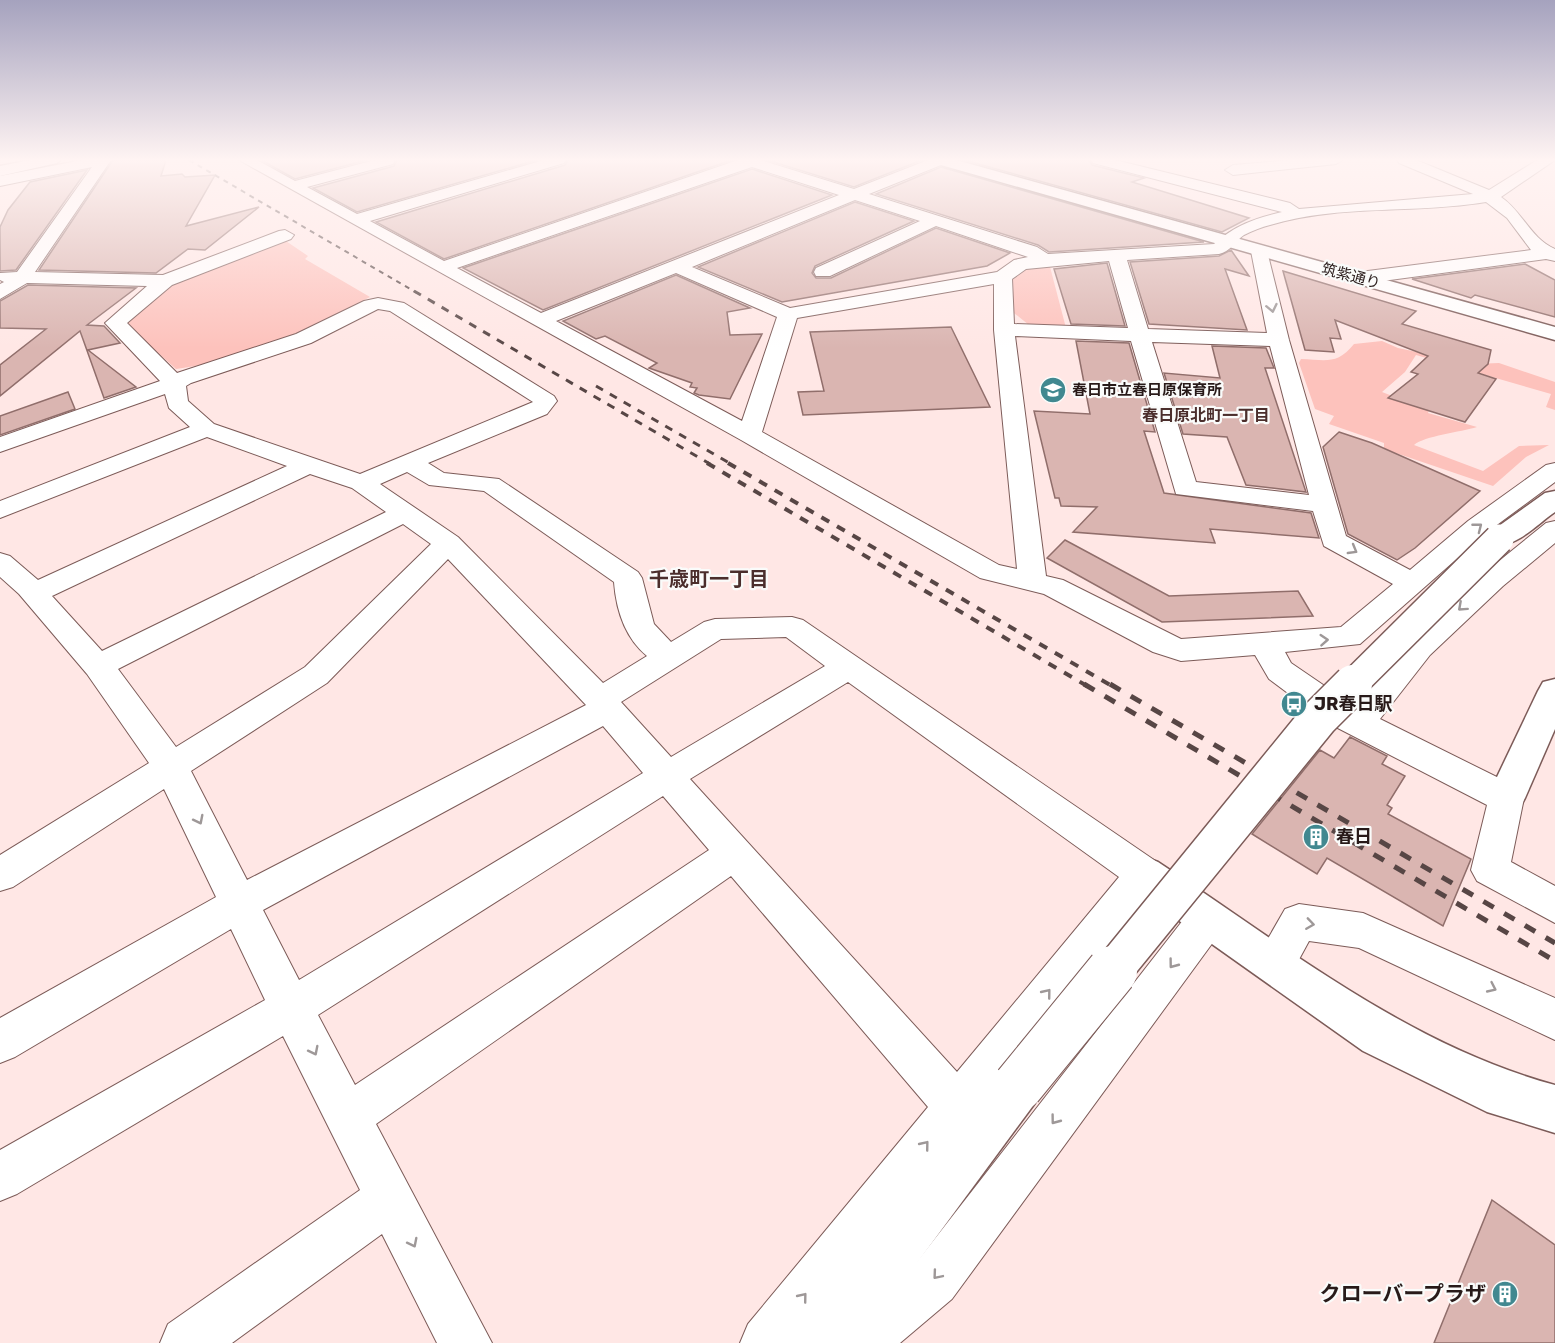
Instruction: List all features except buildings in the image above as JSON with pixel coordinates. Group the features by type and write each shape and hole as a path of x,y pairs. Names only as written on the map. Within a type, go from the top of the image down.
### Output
{"street":[{"path":"0,293 22,278 60,223"},
{"path":"360,223 749,435 990,572 1053,587 1164,645 1181,650 1349,637 1477,527 1555,470"},
{"path":"443,267 571,223"},
{"path":"540,321 786,223"},
{"path":"823,272 930,223"},
{"path":"944,223 1031,251 1044,260"},
{"name":"筑紫通り","path":"1160,223 1555,334"},
{"path":"677,267 788,314 1003,277 1020,264 1044,260 1219,249 1230,235 1259,223"},
{"path":"1516,223 1528,240 1552,254"},
{"path":"285,235 165,281 116,323 175,383 177,403 206,429 361,483 448,543 603,705 956,1105"},
{"path":"1260,251 1279,340 1334,540 1411,582"},
{"path":"1360,278 1552,254"},
{"path":"1116,255 1185,489 1324,504"},
{"path":"0,277 165,281"},
{"path":"1003,277 1004,330 1032,582"},
{"path":"0,445 200,372 252,357 335,325 365,306 381,301 397,307 546,401 539,409 361,483"},
{"path":"749,435 788,314"},
{"path":"1004,330 1279,340"},
{"path":"0,510 206,429"},
{"path":"410,462 438,480 490,484 628,578 629,604 646,638 661,652 672,655"},
{"path":"34,593 309,465"},
{"path":"824,1343 1018,1086 1319,718 1499,539 1555,499"},
{"path":"98,666 406,512"},
{"path":"1358,724 1419,648 1493,580 1555,529"},
{"path":"0,875 316,675 448,543"},
{"path":"0,562 34,593 98,666 172,768 291,1008 461,1341"},
{"path":"1368,621 1419,648"},
{"path":"0,1042 240,903 603,705 672,655 715,629 792,627 1144,874 1379,1035 1504,1095 1555,1109"},
{"path":"1265,644 1280,671 1358,724 1506,798"},
{"path":"0,1178 291,1008 848,667"},
{"path":"1555,691 1506,798 1491,870 1555,906"},
{"path":"347,1117 734,855"},
{"path":"767,1343 956,1105 1144,874"},
{"path":"858,1343 934,1281 1208,918"},
{"path":"1275,963 1299,922 1363,931 1555,1019"},
{"path":"187,1343 390,1199"}],"shaded area":[{"path":"283,239 308,256 305,259 370,297 276,342 201,365 176,369 124,322 163,286"},
{"path":"1049,263 1066,328 1029,325 1009,309 1006,278 1022,266"},
{"path":"1382,341 1398,348 1474,364 1499,363 1555,382 1555,410 1546,407 1551,394 1416,355 1405,372 1382,392 1429,410 1428,413 1477,427 1434,437 1414,445 1483,471 1519,446 1549,445 1526,457 1493,486 1384,449 1384,443 1329,424 1334,416 1315,409 1299,363 1301,359 1331,360 1348,351 1354,344"}],"railway":[{"path":"296,223 417,293"},
{"path":"414,291 710,464"},
{"path":"596,386 731,464"},
{"path":"707,463 1087,686"},
{"path":"728,463 1112,686"},
{"path":"1084,684 1555,961"},
{"path":"1110,684 1555,943"}],"place":[{"name":"春日市立春日原保育所","path":"1053,390"},
{"name":"JR春日駅","path":"1294,704"},
{"name":"春日","path":"1316,837"},
{"name":"クローバープラザ","path":"1505,1294"}],"district":[{"name":"春日原北町一丁目","path":"1206,415"},
{"name":"千歳町一丁目","path":"709,579"}]}
